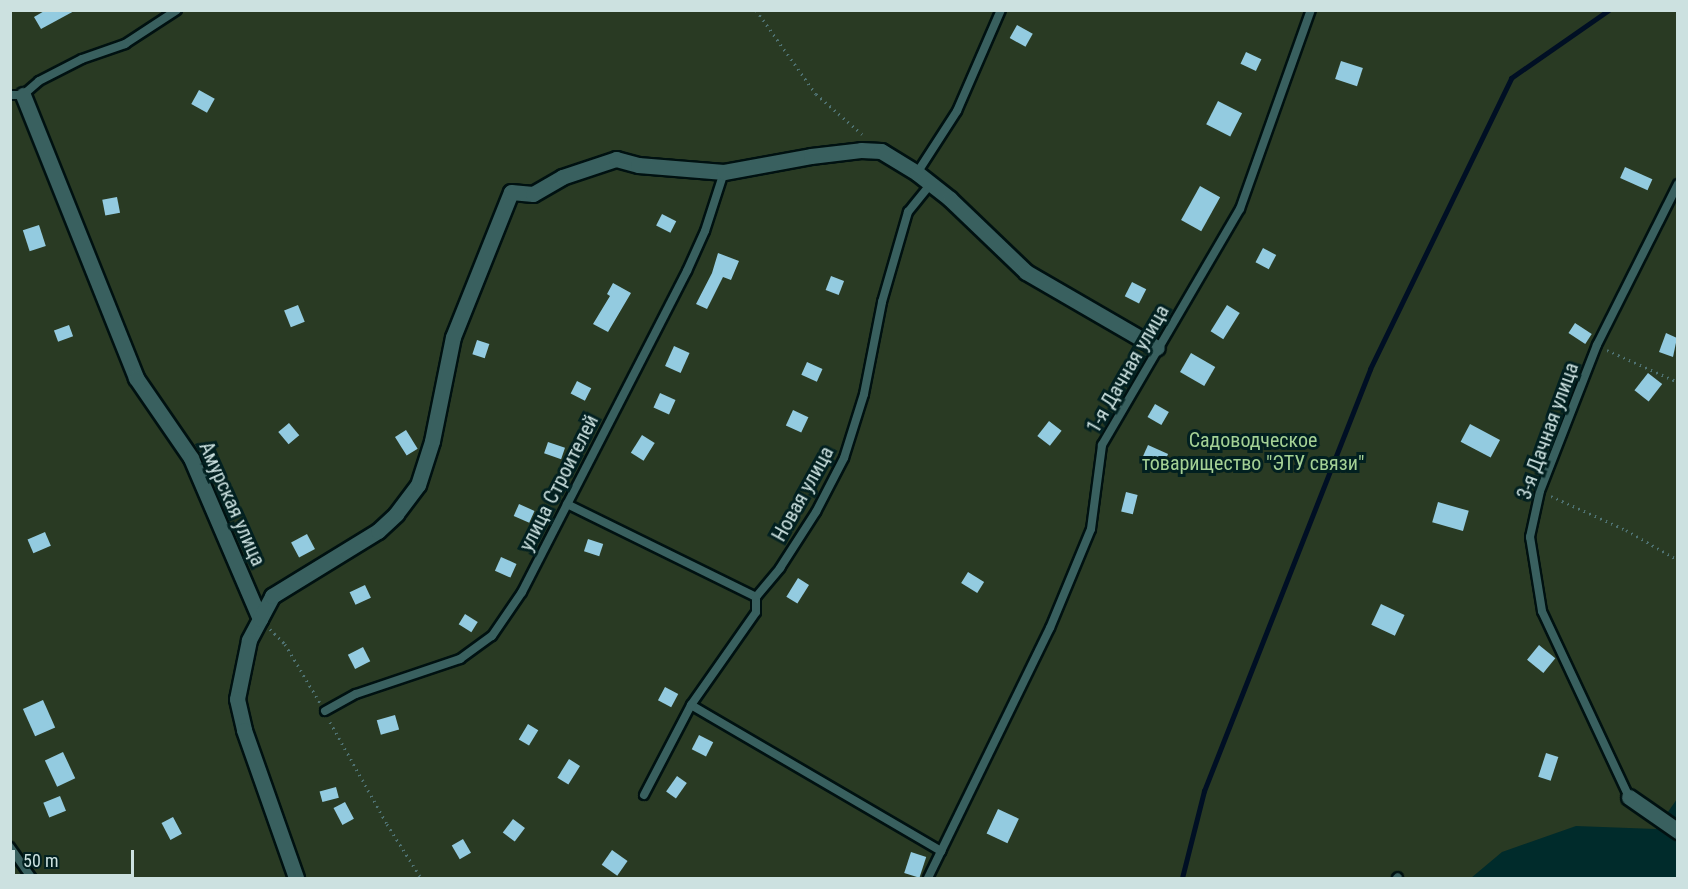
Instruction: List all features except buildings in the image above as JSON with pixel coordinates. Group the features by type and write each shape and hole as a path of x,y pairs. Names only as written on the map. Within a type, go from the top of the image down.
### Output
{"street":[{"name":"Амурская улица","path":"17,95 136,378 192,458 260,619"},
{"path":"296,879 244,730 237,699 249,640 272,596 378,531 396,514 418,485 432,441 453,338 511,192 533,194 562,177 616,159 638,165 724,172 812,156 861,150 881,151 931,184 1026,272 1157,348"},
{"path":"1629,797 1677,831"}],"lane":[{"path":"17,95 82,59 125,44 177,10"},
{"path":"916,173 957,111 1000,10"},
{"name":"1-я Дачная улица","path":"928,879 1050,628 1091,529 1102,445 1240,209 1311,10"},
{"name":"улица Строителей","path":"325,711 356,694 459,659 492,636 522,592 687,271 705,231 724,172"},
{"name":"Новая улица","path":"644,795 691,705 756,612 756,597 780,568 816,512 844,459 864,394 882,302 908,212 931,184"},
{"name":"3-я Дачная улица","path":"1629,797 1542,611 1530,537 1540,491 1597,345 1677,184"},
{"path":"567,504 756,597"},
{"path":"691,705 941,851"},
{"path":"10,847 32,879"}],"path":[{"path":"756,10 816,94 881,151"},
{"path":"1597,345 1677,382"},
{"path":"1540,491 1626,530 1677,560"},
{"path":"260,619 285,644 387,824 421,879"}],"green space":[{"name":"Садоводческое товарищество \"ЭТУ связи\"","path":"10,11 1677,11 1677,799 1656,829 1576,826 1502,852 1471,878 11,878"}],"waterway":[{"path":"1182,878 1204,791 1370,369 1511,78 1609,10"}]}
